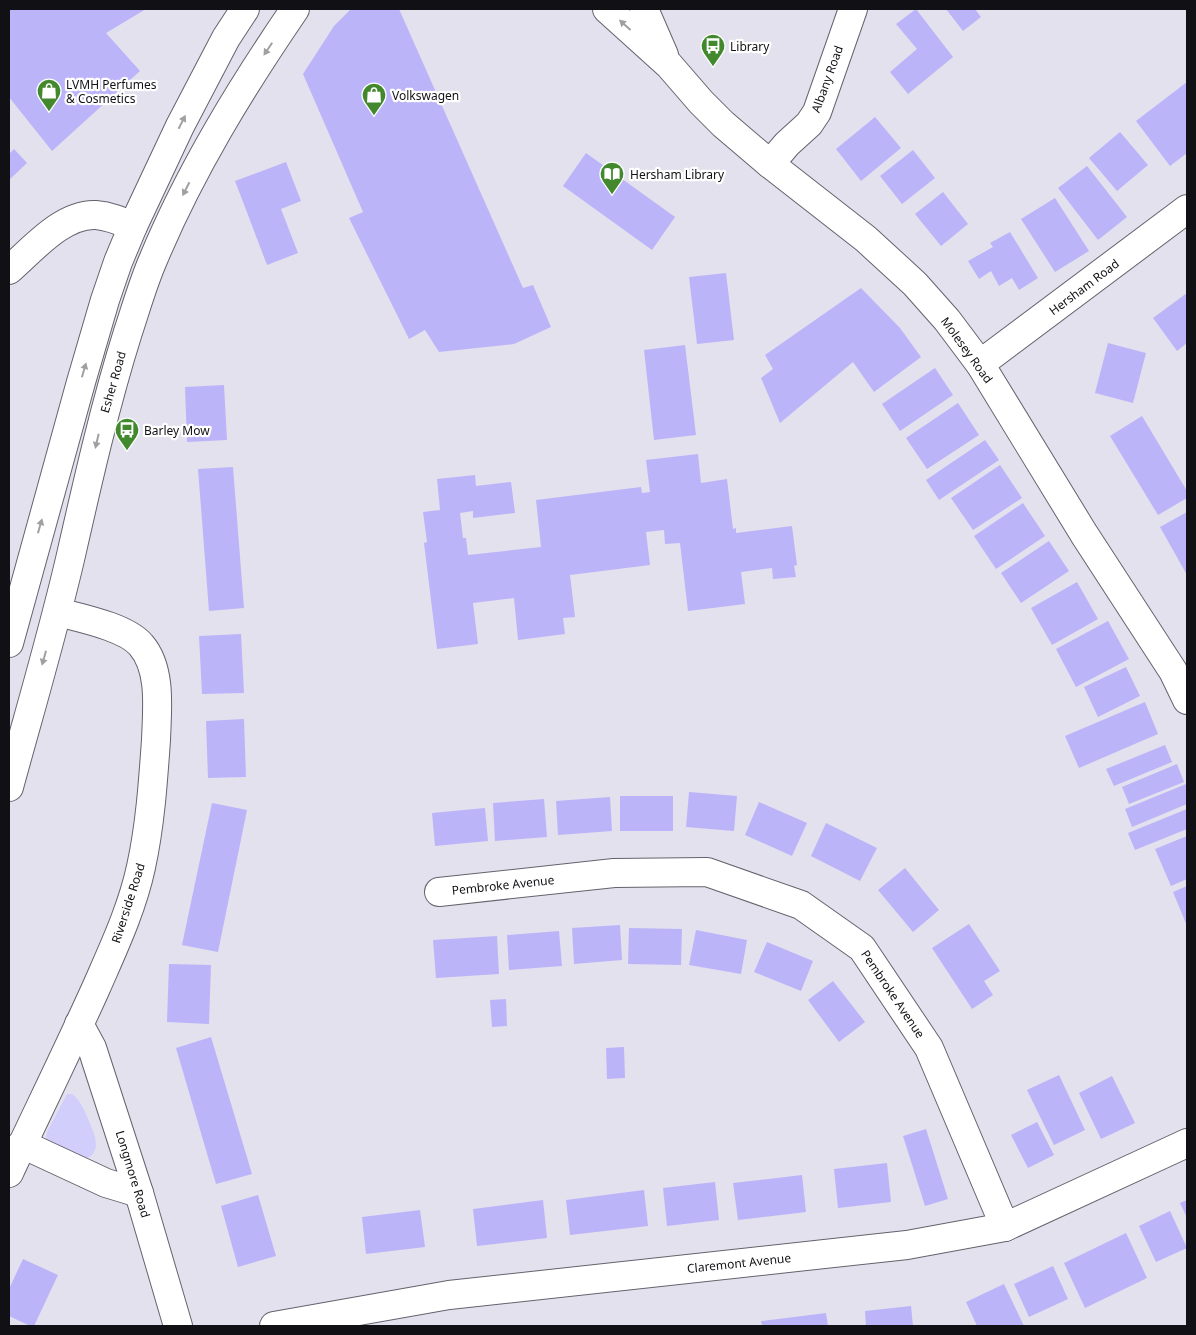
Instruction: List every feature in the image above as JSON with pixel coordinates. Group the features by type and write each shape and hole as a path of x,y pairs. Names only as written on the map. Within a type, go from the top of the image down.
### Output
{"street":[{"path":"9,643 102,309 133,226 198,92 226,38 245,9"},
{"name":"Esher Road","path":"9,787 58,612 104,412 137,303 152,262 206,151 256,67 295,9"},
{"name":"Molesey Road","path":"607,9 669,65 723,124 770,164 866,239 914,284 946,320 980,364 1084,534 1180,667 1187,700"},
{"name":"Molesey Road","path":"644,9 669,65"},
{"name":"Albany Road","path":"770,164 787,144 809,124 817,112 853,9"},
{"name":"Hersham Road","path":"980,364 1187,209"},
{"path":"9,270 52,232 73,219 95,215 111,217 133,226"},
{"name":"Riverside Road","path":"9,1173 80,1024 114,945 141,868 150,815 157,707 155,678 150,658 141,644 132,637 115,629 58,612"},
{"name":"Pembroke Avenue","path":"439,892 614,873 707,872 801,906 862,948 929,1048 1004,1227"},
{"name":"Longmore Road","path":"80,1024 92,1048 140,1193 178,1326"},
{"name":"Claremont Avenue","path":"274,1326 449,1296 908,1245 1004,1227 1187,1143"},
{"path":"22,1144 106,1183 140,1193"}],"shaded area":[{"path":"67,1094 72,1094 80,1103 95,1138 96,1144 93,1153 82,1160 49,1143 46,1137"}],"building":[{"path":"9,9 146,9 106,33 140,71 52,151 9,97"},
{"path":"351,9 399,9 523,288 533,285 551,327 514,344 439,352 425,330 409,339 349,218 363,212 303,74 334,26"},
{"path":"916,9 953,57 908,94 890,72 917,49 896,24"},
{"path":"946,9 975,9 981,17 963,31"},
{"path":"1187,82 1187,153 1170,166 1136,121"},
{"path":"875,117 901,148 861,181 836,149"},
{"path":"1120,132 1148,165 1117,191 1089,158"},
{"path":"14,149 27,163 9,180 9,154"},
{"path":"913,150 935,178 902,204 880,176"},
{"path":"586,153 675,217 652,250 563,186"},
{"path":"286,162 301,201 281,209 298,253 267,265 235,181"},
{"path":"1087,166 1127,217 1098,240 1058,188"},
{"path":"943,192 968,224 941,246 915,214"},
{"path":"1055,198 1089,251 1055,272 1021,219"},
{"path":"1010,232 1038,278 1019,290 1012,278 999,286 991,271 979,279 968,261 993,247 990,243"},
{"path":"726,273 734,340 697,344 689,277"},
{"path":"861,288 900,328 921,357 874,392 853,362 780,423 761,378 773,369 765,355"},
{"path":"1187,293 1187,343 1177,351 1153,318"},
{"path":"1108,343 1146,353 1133,403 1095,393"},
{"path":"685,345 696,435 654,440 644,350"},
{"path":"935,368 953,395 900,431 882,404"},
{"path":"224,385 227,440 187,442 185,387"},
{"path":"958,403 979,435 927,469 906,438"},
{"path":"1142,416 1187,491 1187,498 1158,515 1110,436"},
{"path":"985,440 999,460 939,500 926,480"},
{"path":"698,454 701,483 727,479 733,529 736,528 736,533 792,526 797,565 794,566 796,577 773,579 772,568 741,572 745,604 688,611 680,543 665,544 664,530 646,532 650,565 570,575 575,617 563,618 565,634 518,640 514,598 473,603 478,644 437,649 424,543 427,542 423,512 440,510 437,479 475,475 476,486 511,482 515,513 473,518 473,511 460,513 463,538 466,538 468,555 541,547 536,500 641,487 642,493 650,492 646,460"},
{"path":"1000,465 1022,498 973,530 951,498"},
{"path":"233,467 244,608 209,611 198,469"},
{"path":"1023,503 1045,536 996,569 974,536"},
{"path":"1187,512 1187,575 1160,527"},
{"path":"1049,541 1069,571 1021,603 1001,573"},
{"path":"1077,582 1098,619 1052,645 1031,608"},
{"path":"1108,621 1129,659 1076,687 1056,649"},
{"path":"241,634 244,693 202,694 199,636"},
{"path":"1126,667 1140,696 1098,717 1084,687"},
{"path":"1145,702 1158,734 1079,768 1065,736"},
{"path":"244,719 246,777 208,778 206,721"},
{"path":"1165,745 1172,762 1114,786 1106,769"},
{"path":"1177,764 1184,782 1129,804 1122,787"},
{"path":"1186,784 1187,804 1132,827 1125,809"},
{"path":"689,792 737,796 734,831 686,827"},
{"path":"620,796 673,796 673,831 620,831"},
{"path":"610,797 612,831 558,835 556,801"},
{"path":"544,799 547,837 495,841 493,803"},
{"path":"759,802 807,823 792,856 745,835"},
{"path":"212,803 247,810 218,952 182,945"},
{"path":"485,808 488,841 435,846 432,813"},
{"path":"1187,809 1187,829 1135,850 1128,833"},
{"path":"826,823 877,848 860,881 811,856"},
{"path":"1187,836 1187,879 1171,886 1155,849"},
{"path":"905,868 939,910 913,932 878,890"},
{"path":"1187,886 1187,926 1173,892"},
{"path":"969,924 1000,971 984,981 993,995 972,1009 932,948"},
{"path":"620,925 622,960 574,964 572,928"},
{"path":"629,928 682,929 681,965 628,964"},
{"path":"696,930 747,940 741,974 689,965"},
{"path":"559,931 562,966 509,970 507,935"},
{"path":"497,936 499,974 436,978 433,940"},
{"path":"767,942 813,961 801,991 754,972"},
{"path":"169,964 211,965 209,1024 167,1022"},
{"path":"833,981 865,1022 839,1042 808,1000"},
{"path":"506,999 507,1026 492,1027 490,1000"},
{"path":"211,1037 252,1174 216,1184 176,1048"},
{"path":"624,1047 625,1078 607,1079 606,1048"},
{"path":"1059,1075 1085,1130 1054,1145 1027,1090"},
{"path":"1112,1076 1135,1123 1101,1139 1079,1093"},
{"path":"1037,1122 1054,1155 1028,1168 1011,1135"},
{"path":"926,1129 948,1199 925,1206 903,1136"},
{"path":"887,1163 891,1202 838,1208 834,1169"},
{"path":"802,1175 806,1212 738,1220 733,1183"},
{"path":"715,1182 719,1220 667,1226 663,1188"},
{"path":"644,1190 648,1226 570,1235 566,1200"},
{"path":"258,1195 276,1256 238,1267 221,1206"},
{"path":"543,1200 547,1238 477,1246 473,1209"},
{"path":"1187,1200 1187,1218 1180,1203"},
{"path":"420,1210 425,1247 366,1254 362,1217"},
{"path":"1170,1211 1187,1248 1156,1262 1139,1226"},
{"path":"1126,1233 1147,1278 1085,1308 1064,1263"},
{"path":"23,1259 58,1275 34,1326 9,1316 9,1289"},
{"path":"1053,1266 1068,1299 1029,1317 1014,1284"},
{"path":"1004,1284 1024,1326 977,1326 966,1302"},
{"path":"911,1306 913,1326 866,1326 865,1311"},
{"path":"826,1313 828,1326 762,1326 761,1321"}],"place":[{"name":"Library","path":"713,67"},
{"name":"LVMH Perfumes & Cosmetics","path":"49,112"},
{"name":"Volkswagen","path":"374,116"},
{"name":"Hersham Library","path":"612,195"},
{"name":"Barley Mow","path":"127,451"}]}
